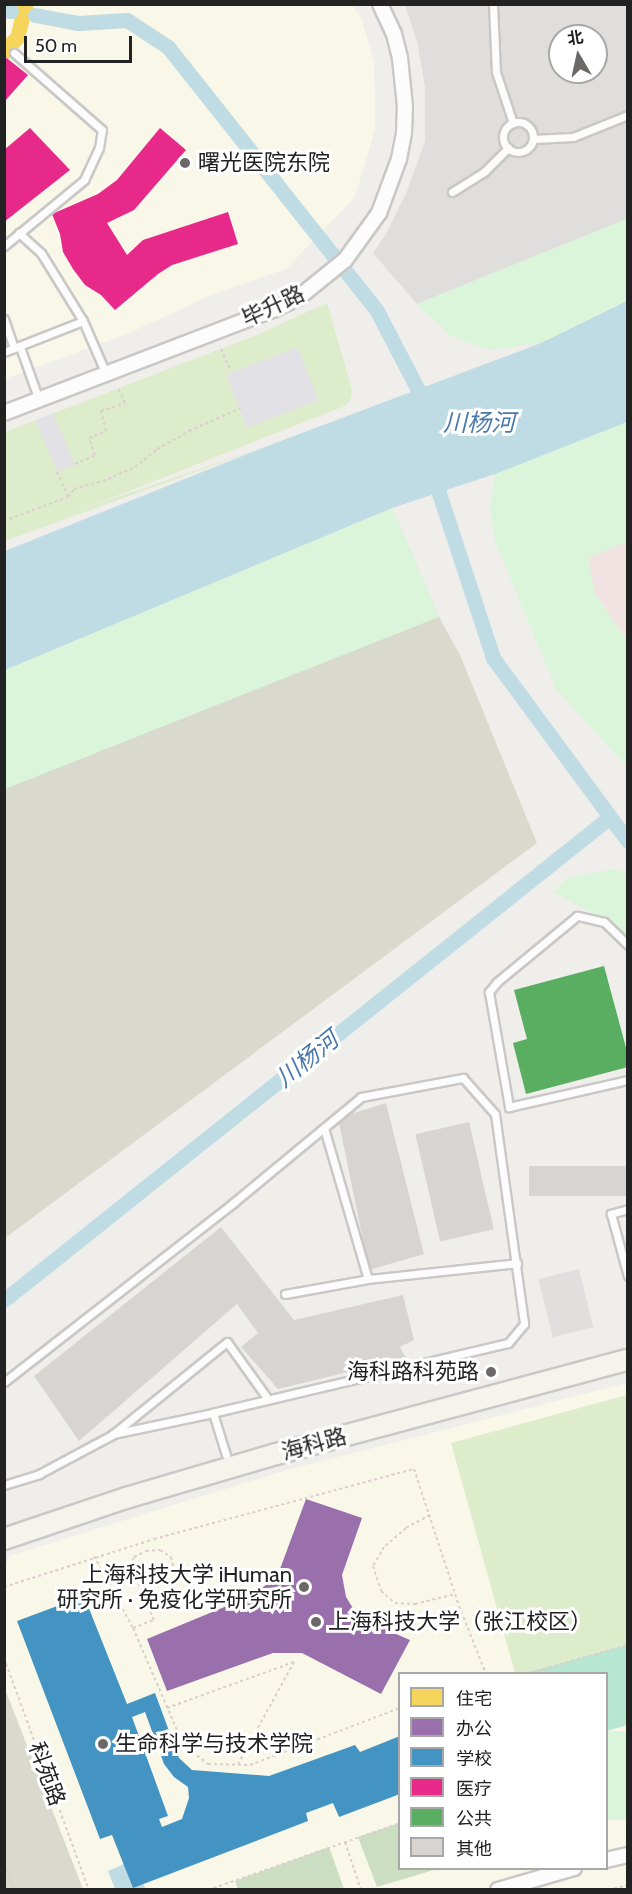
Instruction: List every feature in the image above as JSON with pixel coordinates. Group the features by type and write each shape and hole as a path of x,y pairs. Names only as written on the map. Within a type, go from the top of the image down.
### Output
{"street":[{"name":"毕升路","path":"4,413 273,310 298,298 345,260 365,235 391,187 404,133 405,107 400,58 380,4"},
{"name":"海科路","path":"4,1525 226,1455 627,1347"},
{"name":"海科路","path":"4,1539 126,1498 276,1454 627,1360"},
{"path":"608,1860 627,1855"},
{"path":"498,1890 570,1870"}],"lane":[{"path":"493,4 496,72 513,123"},
{"path":"4,246 84,180 99,148 102,130 14,53"},
{"path":"533,139 573,137 627,115"},
{"path":"508,148 521,152 527,149 533,139 533,133 526,124 513,123"},
{"path":"508,148 503,134 513,123"},
{"path":"452,192 485,171 508,148"},
{"path":"19,233 41,253 83,321 106,374"},
{"path":"4,318 39,400"},
{"path":"4,352 83,321"},
{"path":"627,945 604,922 577,916 497,982 489,992 509,1107 627,1080"},
{"path":"4,1382 233,1203 361,1097 463,1078 495,1114 524,1324 508,1343 112,1435"},
{"path":"324,1128 368,1279"},
{"path":"627,1209 611,1214 624,1251 627,1276"},
{"path":"285,1294 368,1279 517,1263"},
{"path":"4,1485 39,1474 112,1435 227,1342 268,1399"},
{"path":"213,1413 226,1455"}],"path":[{"path":"221,349 231,371"},
{"path":"75,464 95,455 89,438 106,431 101,411 125,403 118,388"},
{"path":"4,521 68,497 74,489 108,479 135,467 165,445 241,408"},
{"path":"57,472 68,497"},
{"path":"4,1587 94,1557 414,1469 485,1672"},
{"path":"430,1515 406,1528 384,1547 373,1566 381,1591 395,1603 415,1604 456,1594"},
{"path":"133,1628 154,1620 131,1566 134,1557 146,1551 160,1550 171,1557 174,1571"},
{"path":"94,1557 133,1628 183,1744 208,1764 250,1766 398,1708"},
{"path":"532,1672 627,1645"},
{"name":"科苑路","path":"4,1658 89,1890"},
{"path":"167,1708 294,1662 238,1765"},
{"path":"208,1890 398,1823"},
{"path":"345,1842 361,1890"},
{"path":"4,1864 15,1890"},
{"path":"608,1890 627,1885"}],"shaded area":[{"name":"曙光医院东院","path":"5,5 352,5 361,17 374,62 375,129 355,197 286,269 216,293 129,333 5,379"},
{"path":"405,5 627,5 627,219 417,304 373,253 386,234 407,191 425,141 425,87 417,41"},
{"path":"298,347 318,400 247,428 226,375"},
{"path":"53,413 75,465 57,472 36,420"},
{"path":"392,508 439,617 460,655 537,843 5,1238 4,680"},
{"path":"627,542 627,641 594,592 588,557"},
{"path":"579,1269 594,1327 553,1337 538,1279"},
{"name":"上海科技大学（张江校区）","path":"627,1383 627,1889 5,1889 4,1570 9,1556 287,1470"},
{"path":"5,1689 83,1889 5,1889"}],"green space":[{"path":"627,219 627,301 541,343 490,350 451,336 417,304"},
{"path":"327,303 352,390 351,399 345,406 91,506 270,445 5,541 5,432 259,334"},
{"path":"627,422 627,542 588,558 594,592 627,641 627,767 556,689 495,541 490,509 495,474"},
{"path":"392,508 439,617 5,789 5,670"},
{"path":"615,869 627,873 627,939 600,917 553,892 567,878"},
{"path":"627,1395 627,1645 529,1672 515,1672 451,1443"},
{"path":"627,1645 627,1725 608,1731 608,1672 529,1672"},
{"path":"608,1731 627,1731 627,1820 608,1820"},
{"path":"398,1823 398,1870 434,1870 377,1887 358,1837"},
{"path":"329,1847 344,1889 238,1889 235,1881"}],"water":[{"path":"627,301 627,422 495,474 392,508 5,670 5,551 270,445 541,343"},
{"path":"124,1864 133,1887 143,1884 146,1889 115,1889 108,1871"}],"building: 住宅":[{"path":"18,4 34,4 24,42 8,59 4,56 4,40 11,34"}],"building: 办公":[{"name":"上海科技大学 iHuman 研究所 · 免疫化学研究所","path":"306,1499 362,1518 342,1575 346,1597 359,1618 410,1640 381,1694 302,1653 273,1653 167,1691 147,1639 251,1596 277,1577"}],"building: 学校":[{"name":"生命科学与技术学院","path":"84,1596 127,1704 155,1693 179,1758 192,1770 269,1776 355,1745 360,1752 398,1737 398,1795 339,1817 333,1803 306,1813 308,1821 133,1888 112,1835 100,1839 17,1621","holes":["145,1712 164,1764 174,1777 188,1787 189,1798 182,1819 162,1827 159,1819 168,1816 132,1717"]}],"building: 医疗":[{"path":"4,56 28,75 4,102"},
{"path":"30,128 70,170 4,222 4,150"},
{"path":"160,128 186,150 134,210 107,223 127,255 143,240 228,212 238,244 172,265 115,310 101,295 85,285 73,269 63,252 60,234 52,214 98,194 117,180"}],"building: 公共":[{"path":"604,966 628,1055 628,1067 526,1094 513,1043 527,1039 514,990"}],"building: 其他":[{"path":"386,1103 424,1254 369,1270 338,1118"},
{"path":"469,1122 494,1229 440,1242 415,1134"},
{"path":"529,1166 628,1166 628,1196 529,1196"},
{"path":"221,1227 294,1320 403,1295 414,1340 400,1347 406,1358 278,1389 241,1347 258,1333 237,1304 79,1441 34,1376"}],"waterway":[{"path":"4,10 11,11"},
{"path":"35,15 78,23 127,20 168,47 377,311 426,405"},
{"path":"433,475 493,658 628,841"},
{"name":"川杨河","path":"4,1300 610,817"}],"place":[{"name":"曙光医院东院","path":"185,163"},
{"name":"海科路科苑路","path":"491,1372"},
{"name":"上海科技大学 iHuman 研究所 · 免疫化学研究所","path":"304,1587"},
{"name":"上海科技大学（张江校区）","path":"316,1622"},
{"name":"生命科学与技术学院","path":"103,1744"}]}
